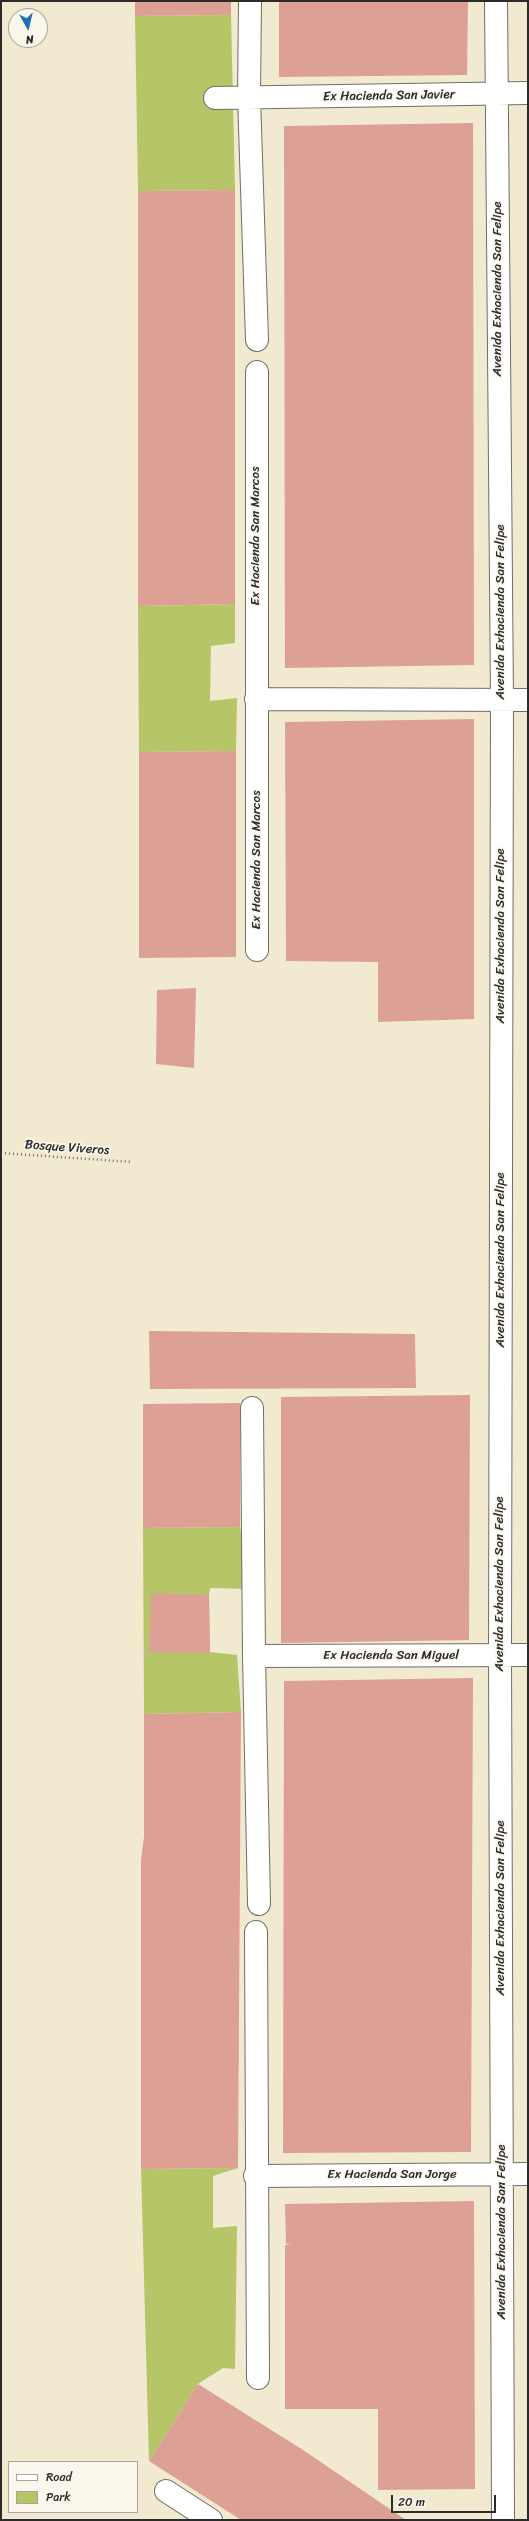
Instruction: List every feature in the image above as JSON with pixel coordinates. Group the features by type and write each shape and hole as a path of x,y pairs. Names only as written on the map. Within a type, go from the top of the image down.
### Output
{"street":[{"path":"250,1 249,97 257,340"},
{"name":"Avenida Exhacienda San Felipe","path":"496,1 502,699 500,1655 503,2520"},
{"name":"Ex Hacienda San Javier","path":"215,98 496,95 528,93"},
{"name":"Ex Hacienda San Marcos","path":"257,372 257,950"},
{"path":"256,699 528,700"},
{"path":"252,1408 254,1656 259,1904"},
{"name":"Ex Hacienda San Miguel","path":"254,1656 528,1655"},
{"path":"256,1932 255,2176 258,2378"},
{"name":"Ex Hacienda San Jorge","path":"255,2176 528,2174"},
{"path":"166,2491 211,2520"}],"path":[{"name":"Bosque Viveros","path":"1,1153 132,1162"}],"green space":[{"path":"231,15 235,190 138,191 135,16"},
{"path":"235,604 235,643 211,646 210,701 237,698 236,751 139,752 138,606"},
{"path":"240,1527 250,1589 210,1588 209,1595 210,1652 237,1655 241,1712 144,1714 143,1528"},
{"path":"238,2168 213,2176 213,2228 237,2226 235,2369 223,2368 198,2384 149,2461 141,2169"}],"building":[{"path":"135,1 231,1 231,15 135,16"},
{"path":"279,1 468,1 467,75 279,77"},
{"path":"473,123 474,665 285,668 284,126"},
{"path":"235,190 235,604 138,606 138,191"},
{"path":"474,719 474,1019 378,1022 378,962 286,961 285,722"},
{"path":"236,751 236,957 139,958 139,752"},
{"path":"196,988 194,1068 156,1064 157,990"},
{"path":"149,1331 415,1334 416,1388 150,1389"},
{"path":"470,1395 469,1640 281,1643 281,1397"},
{"path":"240,1403 240,1527 143,1528 143,1404"},
{"path":"151,1593 209,1595 210,1653 149,1652"},
{"path":"473,1678 471,2152 283,2153 284,1681"},
{"path":"241,1712 238,2168 141,2169 141,1860 144,1837 144,1714"},
{"path":"474,2201 475,2489 378,2490 378,2409 285,2409 285,2245 291,2245 286,2244 285,2204"},
{"path":"198,2384 303,2450 406,2520 241,2520 149,2461"}]}
